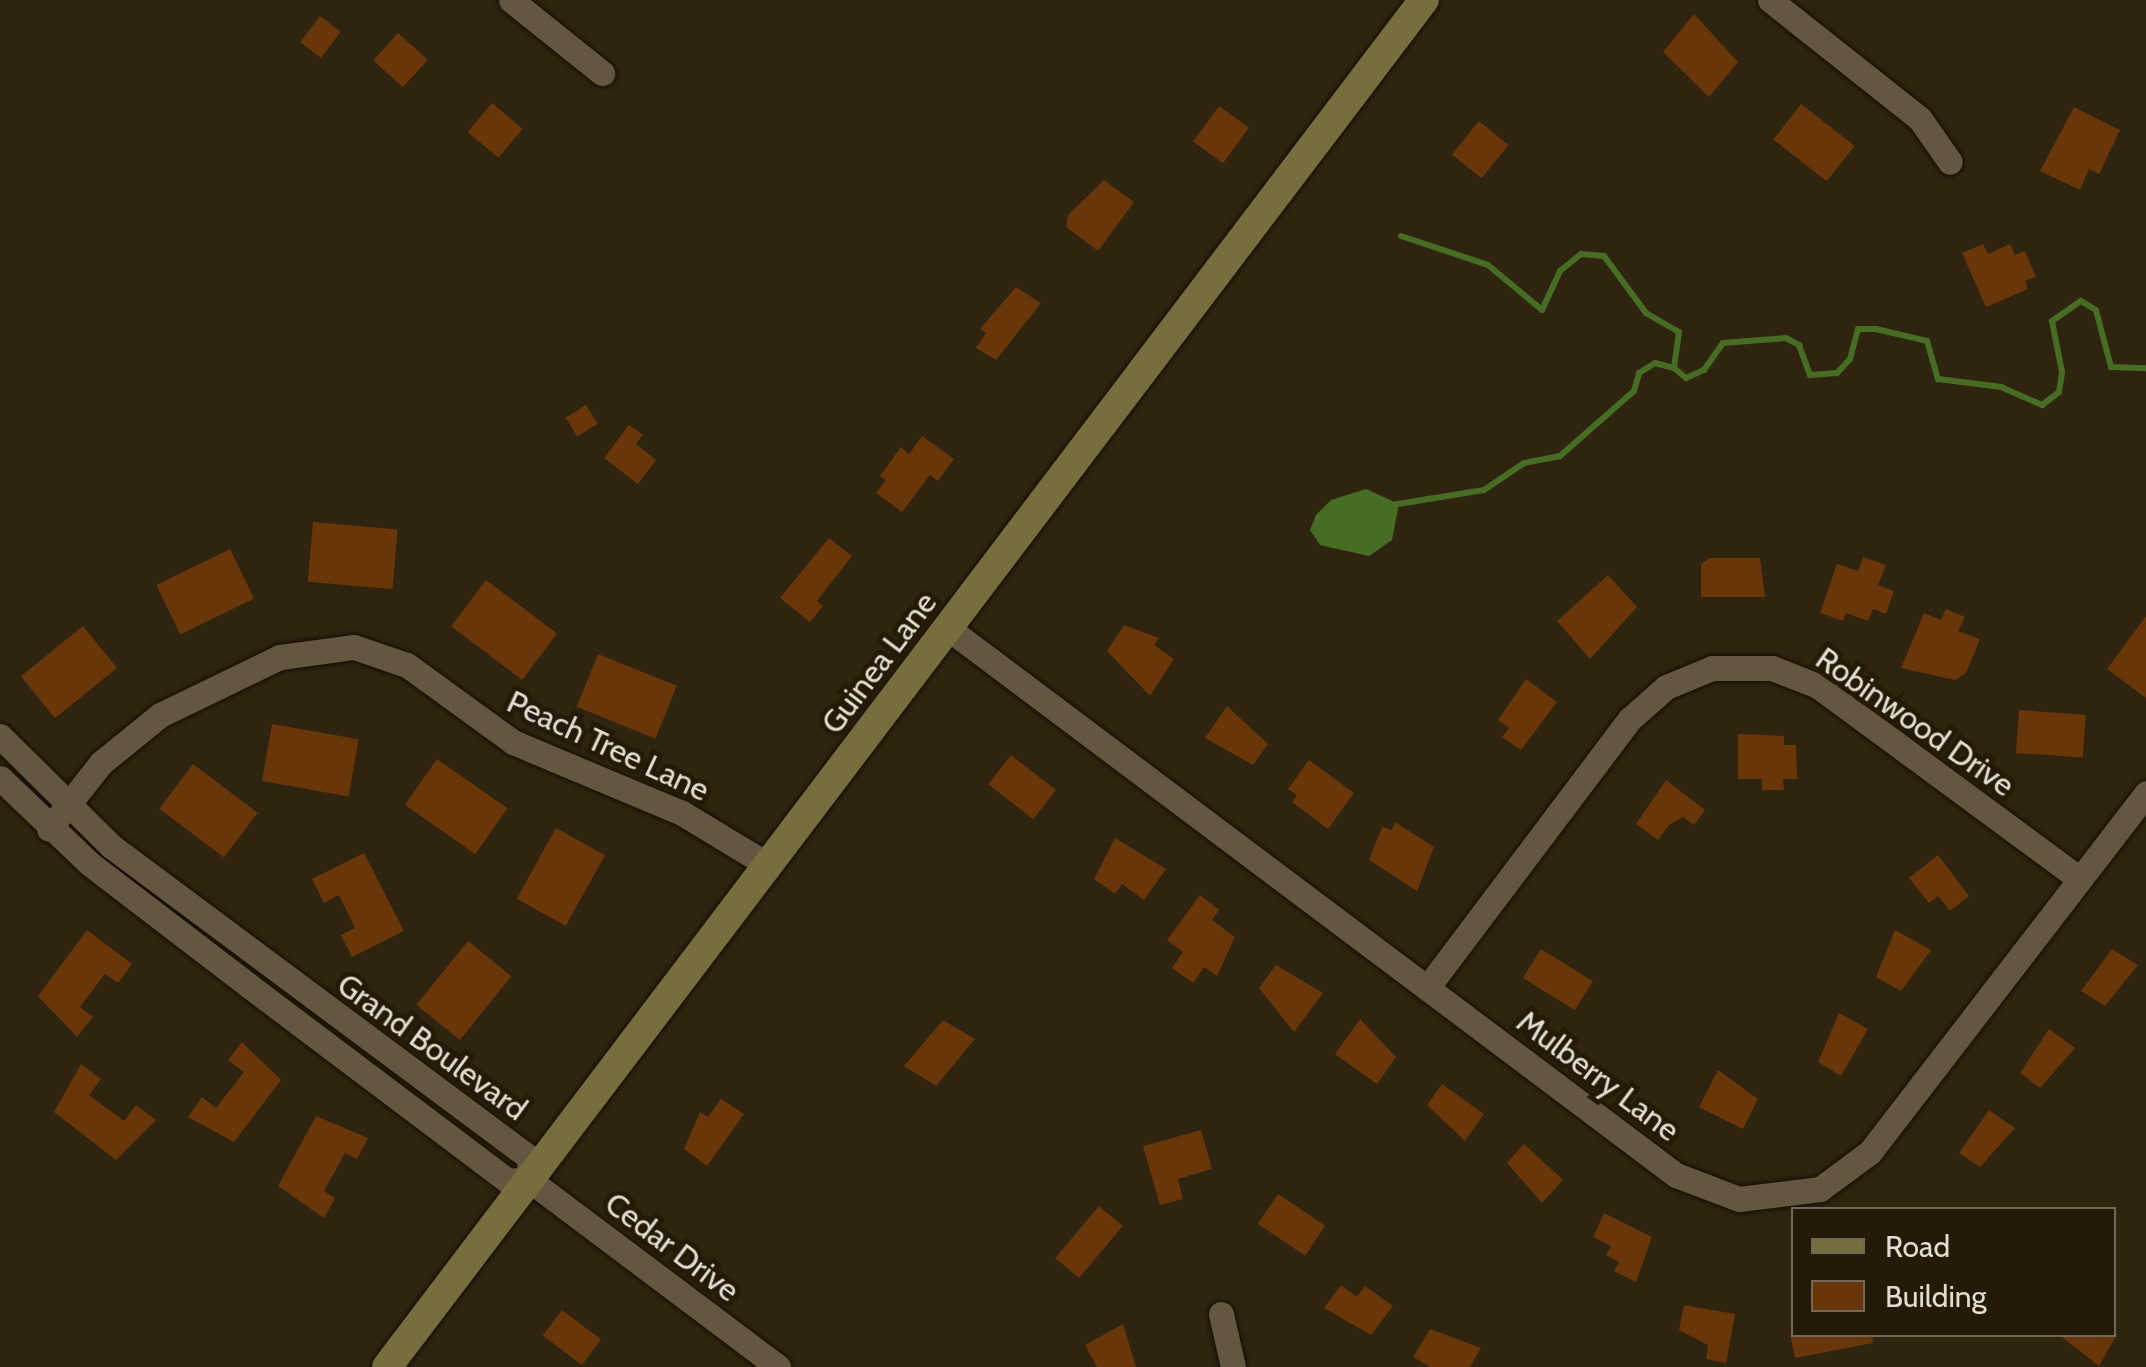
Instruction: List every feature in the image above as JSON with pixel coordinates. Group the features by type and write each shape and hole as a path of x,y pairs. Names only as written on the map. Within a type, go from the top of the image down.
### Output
{"street":[{"path":"511,0 602,73"},
{"name":"Guinea Lane","path":"387,1367 1424,0"},
{"path":"1770,0 1920,120 1950,162"},
{"name":"Mulberry Lane","path":"949,629 1690,1183 1738,1200 1800,1196 1870,1152 2146,793"},
{"name":"Peach Tree Lane","path":"49,829 101,763 160,715 280,657 354,647 407,665 514,742 682,813 768,864"},
{"name":"Robinwood Drive","path":"1427,988 1630,720 1666,687 1712,668 1772,668 1818,686 2080,879"},
{"name":"Grand Boulevard","path":"0,736 66,807 264,963 427,1103"},
{"name":"Grand Boulevard","path":"0,778 49,829 248,985 427,1103 530,1158 528,1179"},
{"path":"248,985 264,963"},
{"name":"Cedar Drive","path":"528,1179 778,1367"},
{"path":"1221,1314 1233,1367"}],"shaded area":[{"path":"1366,489 1399,504 1392,540 1369,556 1320,545 1310,530 1316,515 1331,500"}],"building":[{"path":"1694,14 1738,62 1709,97 1663,52"},
{"path":"320,16 341,32 321,58 300,42"},
{"path":"398,33 428,60 403,87 373,60"},
{"path":"492,103 523,129 498,158 468,132"},
{"path":"1801,104 1855,146 1827,181 1773,139"},
{"path":"1219,106 1249,128 1223,163 1193,142"},
{"path":"2074,107 2120,130 2099,174 2089,169 2080,190 2040,171"},
{"path":"1479,121 1509,145 1481,178 1452,154"},
{"path":"1104,180 1134,202 1098,251 1066,227 1068,215"},
{"path":"1983,244 1988,254 2010,244 2015,255 2025,251 2036,277 2025,281 2028,289 1986,307 1962,253"},
{"path":"1016,287 1041,303 996,360 976,348 986,333 980,329"},
{"path":"586,405 598,424 577,436 566,418"},
{"path":"629,425 643,435 636,444 656,460 638,484 604,458"},
{"path":"922,436 954,459 938,481 930,475 902,512 876,493 886,480 880,476 901,447 909,454"},
{"path":"313,522 398,529 392,589 308,582"},
{"path":"829,538 852,556 817,601 823,606 810,622 780,598"},
{"path":"230,549 254,598 180,634 156,585"},
{"path":"1863,557 1886,565 1878,585 1894,591 1886,614 1873,609 1868,621 1846,613 1843,621 1820,613 1837,564 1858,571"},
{"path":"1710,558 1760,558 1765,597 1701,597 1701,564"},
{"path":"1608,575 1637,607 1590,659 1557,621"},
{"path":"486,580 557,634 522,680 451,626"},
{"path":"1946,609 1965,617 1958,631 1980,639 1966,673 1955,680 1901,668 1924,613 1941,620"},
{"path":"2146,616 2146,698 2107,669"},
{"path":"1124,625 1159,638 1154,645 1174,659 1150,696 1107,651"},
{"path":"83,626 117,668 55,718 21,676"},
{"path":"598,654 677,686 655,739 577,707"},
{"path":"1526,679 1557,702 1521,750 1502,737 1509,728 1498,720"},
{"path":"1227,706 1268,744 1253,765 1205,738"},
{"path":"2019,710 2086,715 2083,758 2016,753"},
{"path":"272,724 359,739 349,796 262,781"},
{"path":"1738,734 1784,736 1784,745 1796,745 1797,779 1783,779 1784,790 1762,790 1762,779 1738,779"},
{"path":"1011,755 1056,790 1033,819 988,784"},
{"path":"437,759 507,808 475,854 405,805"},
{"path":"1309,760 1354,793 1328,829 1292,802 1297,795 1288,789"},
{"path":"193,764 258,813 224,857 159,809"},
{"path":"1666,780 1705,810 1694,825 1683,817 1669,825 1658,840 1636,824"},
{"path":"1395,822 1434,847 1417,891 1369,860 1382,827 1392,830"},
{"path":"556,828 605,855 566,926 517,899"},
{"path":"1115,838 1166,869 1144,900 1122,884 1115,894 1094,879"},
{"path":"364,853 404,931 352,957 341,935 355,928 339,895 324,903 312,879"},
{"path":"1938,855 1969,896 1950,911 1938,896 1929,903 1909,878"},
{"path":"1200,895 1219,910 1212,920 1235,937 1217,976 1204,967 1193,983 1172,968 1183,952 1167,940"},
{"path":"87,930 132,964 118,983 105,974 80,1007 93,1017 77,1037 38,996"},
{"path":"1895,930 1931,950 1901,991 1876,977"},
{"path":"468,941 512,976 460,1040 416,1005"},
{"path":"1541,949 1593,981 1575,1010 1523,978"},
{"path":"2112,949 2138,965 2105,1006 2081,991"},
{"path":"1276,965 1323,993 1294,1032 1259,988"},
{"path":"1839,1013 1868,1029 1841,1076 1818,1062"},
{"path":"1360,1019 1396,1057 1377,1084 1335,1054"},
{"path":"943,1020 975,1039 936,1086 904,1066"},
{"path":"2049,1029 2075,1048 2040,1088 2020,1073"},
{"path":"242,1042 281,1080 234,1142 188,1117 202,1097 216,1108 244,1072 228,1060"},
{"path":"81,1064 101,1079 89,1095 124,1121 136,1105 156,1120 116,1160 54,1112"},
{"path":"1718,1070 1758,1099 1743,1129 1699,1107"},
{"path":"1442,1084 1484,1114 1465,1141 1427,1105"},
{"path":"721,1099 744,1114 707,1166 684,1149 700,1112 708,1117"},
{"path":"1989,1110 2015,1128 1980,1167 1959,1153"},
{"path":"316,1116 368,1138 357,1159 345,1153 324,1191 335,1198 324,1218 278,1186"},
{"path":"1201,1130 1212,1169 1178,1179 1183,1199 1160,1205 1143,1146"},
{"path":"1524,1144 1563,1180 1542,1203 1507,1163"},
{"path":"1278,1194 1325,1226 1305,1256 1258,1224"},
{"path":"1099,1206 1123,1226 1079,1278 1055,1258"},
{"path":"1604,1213 1652,1237 1636,1282 1614,1271 1619,1262 1606,1255 1611,1246 1593,1237"},
{"path":"1341,1285 1357,1297 1365,1286 1393,1306 1371,1335 1324,1308"},
{"path":"1684,1305 1735,1314 1726,1363 1706,1359 1708,1345 1679,1330"},
{"path":"562,1310 601,1339 582,1365 543,1336"},
{"path":"1123,1324 1136,1367 1097,1367 1085,1345"},
{"path":"1430,1329 1481,1348 1470,1367 1430,1367 1413,1357"},
{"path":"1790,1334 1872,1337 1873,1343 1795,1358"},
{"path":"2062,1337 2115,1337 2099,1366"}],"waterway":[{"path":"1401,236 1488,265 1542,310 1560,271 1581,254 1604,256 1646,313 1679,332 1674,368 1686,378 1704,370 1723,343 1786,338 1799,345 1810,375 1837,373 1850,359 1858,329 1876,329 1927,341 1938,379 2001,387 2042,405 2059,392 2062,372 2052,321 2081,301 2096,310 2111,367 2146,368"},
{"path":"1392,505 1484,490 1524,463 1560,456 1634,391 1639,373 1655,363 1674,368"}]}
